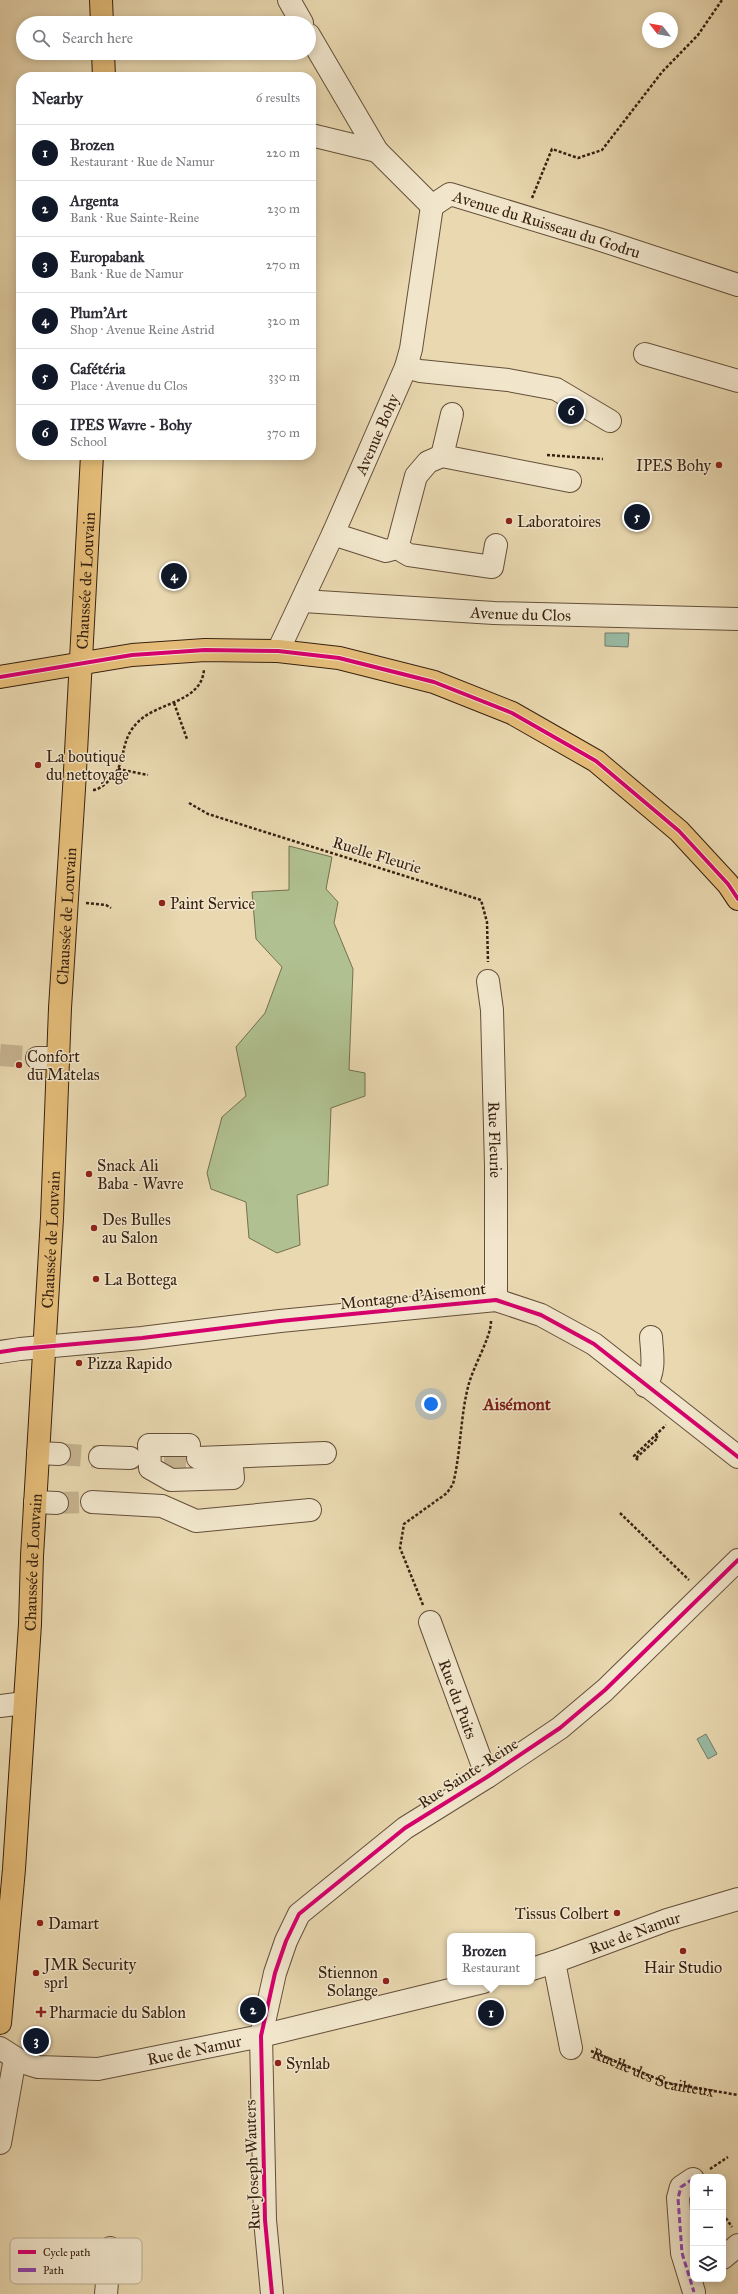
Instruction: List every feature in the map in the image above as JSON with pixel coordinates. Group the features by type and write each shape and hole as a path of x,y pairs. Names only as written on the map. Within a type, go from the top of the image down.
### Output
{"main road":[{"path":"101,0 102,16"},
{"path":"103,60 104,72"},
{"name":"Chaussée de Louvain","path":"0,2023 3,1944 14,1869 35,1502 48,1454 44,1346 59,1058 60,1008 74,789 92,460"},
{"path":"0,677 132,655 205,650 278,651 339,658 434,682 512,713 596,761 679,831 728,884 738,899"}],"street":[{"path":"289,0 298,16"},
{"name":"Avenue du Ruisseau du Godru","path":"316,47 377,151 432,206 450,194 524,216 738,285"},
{"path":"316,136 377,151"},
{"name":"Avenue Bohy","path":"278,651 303,601 406,367 422,283 432,206"},
{"path":"645,354 738,381"},
{"path":"406,367 420,371 508,380 556,389 610,420"},
{"path":"442,456 452,414"},
{"path":"397,548 416,476 428,462 442,456 570,482"},
{"path":"333,534 386,551 397,548 409,555 492,567 496,545"},
{"name":"Avenue du Clos","path":"303,601 494,613 738,619"},
{"name":"Rue Fleurie","path":"488,981 492,1010 496,1166 496,1300"},
{"path":"38,1058 59,1058"},
{"name":"Montagne d'Aisemont","path":"0,1352 44,1346 142,1338 280,1321 496,1300 541,1315 594,1344 645,1386 738,1457"},
{"path":"645,1386 650,1380 653,1369 651,1337"},
{"path":"231,1457 233,1478 171,1480 150,1468 149,1445 231,1457 325,1453"},
{"path":"100,1457 130,1458"},
{"path":"35,1502 57,1503"},
{"path":"92,1502 118,1502 162,1506 196,1521 310,1510"},
{"name":"Rue Sainte-Reine","path":"261,2036 275,1973 286,1941 299,1914 405,1828 487,1777 560,1728 605,1690 702,1593 738,1560"},
{"name":"Rue du Puits","path":"430,1622 487,1777"},
{"path":"0,1706 24,1703"},
{"name":"Rue de Namur","path":"535,1968 667,1920 738,1899"},
{"name":"Ruelle des Scailteux","path":"554,1962 570,2046"},
{"name":"Rue de Namur","path":"8,2053 38,2067 98,2069 261,2036 471,1985"},
{"name":"Rue Joseph Wauters","path":"261,2036 265,2220 272,2294"},
{"path":"0,2143 8,2053"},
{"path":"690,2181 681,2187 678,2198 682,2253 697,2288"},
{"path":"726,2255 738,2245"},
{"path":"106,2294 107,2284"}],"path":[{"path":"524,216 552,149 578,158 602,150 662,72 698,36 722,0"},
{"path":"74,789 96,790 118,769 123,747 129,733 139,721 153,712 190,694 200,682 204,672 205,650"},
{"path":"174,703 187,739"},
{"path":"118,769 148,776"},
{"path":"67,902 106,905 111,908"},
{"path":"430,1622 400,1548 404,1524 447,1493 453,1484 468,1387 475,1363 491,1329 492,1308 496,1300"},
{"path":"638,1459 634,1456 655,1435"},
{"path":"620,1513 702,1593"},
{"path":"701,2174 728,2157"}],"shaded area":[{"path":"605,633 629,633 628,647 605,646"},
{"path":"289,846 332,857 326,889 338,902 334,923 353,969 349,1070 365,1073 365,1096 331,1108 328,1185 297,1195 300,1245 277,1253 249,1238 246,1202 211,1189 207,1173 222,1117 246,1096 236,1047 265,1013 282,967 256,939 252,892 289,890"},
{"path":"706,1734 717,1754 708,1759 697,1739"}],"tunnel":[{"path":"0,1055 37,1058"},
{"path":"59,1454 100,1457"},
{"path":"131,1458 198,1458"},
{"path":"57,1503 92,1502"}],"marked path":[{"path":"690,2181 681,2187 678,2198 682,2253 694,2292"}],"cycle path":[{"path":"0,677 132,655 205,650 278,651 339,658 434,682 512,713 596,761 679,831 728,884 738,899"},
{"path":"0,1352 142,1338 280,1321 496,1300 541,1315 594,1344 738,1457"},
{"path":"272,2294 265,2220 261,2036 275,1973 286,1941 299,1914 405,1828 487,1777 560,1728 605,1690 738,1560"}],"place":[{"name":"IPES Wavre - Bohy","path":"571,411"},
{"name":"IPES Bohy","path":"719,465"},
{"name":"Cafétéria","path":"637,517"},
{"name":"Laboratoires","path":"509,521"},
{"name":"Plum'Art","path":"174,576"},
{"name":"La boutique du nettoyage","path":"38,765"},
{"name":"Paint Service","path":"162,903"},
{"name":"Confort du Matelas","path":"19,1065"},
{"name":"Snack Ali Baba - Wavre","path":"89,1174"},
{"name":"Des Bulles au Salon","path":"94,1228"},
{"name":"La Bottega","path":"96,1279"},
{"name":"Pizza Rapido","path":"79,1363"},
{"name":"Tissus Colbert","path":"617,1913"},
{"name":"Damart","path":"40,1923"},
{"name":"Hair Studio","path":"683,1951"},
{"name":"JMR Security sprl","path":"36,1973"},
{"name":"Stiennon Solange","path":"386,1981"},
{"name":"Argenta","path":"253,2010"},
{"name":"Pharmacie du Sablon","path":"41,2012"},
{"name":"Brozen","path":"491,2013"},
{"name":"Europabank","path":"36,2041"},
{"name":"Synlab","path":"278,2063"}],"district":[{"name":"Aisémont","path":"517,1404"}]}
